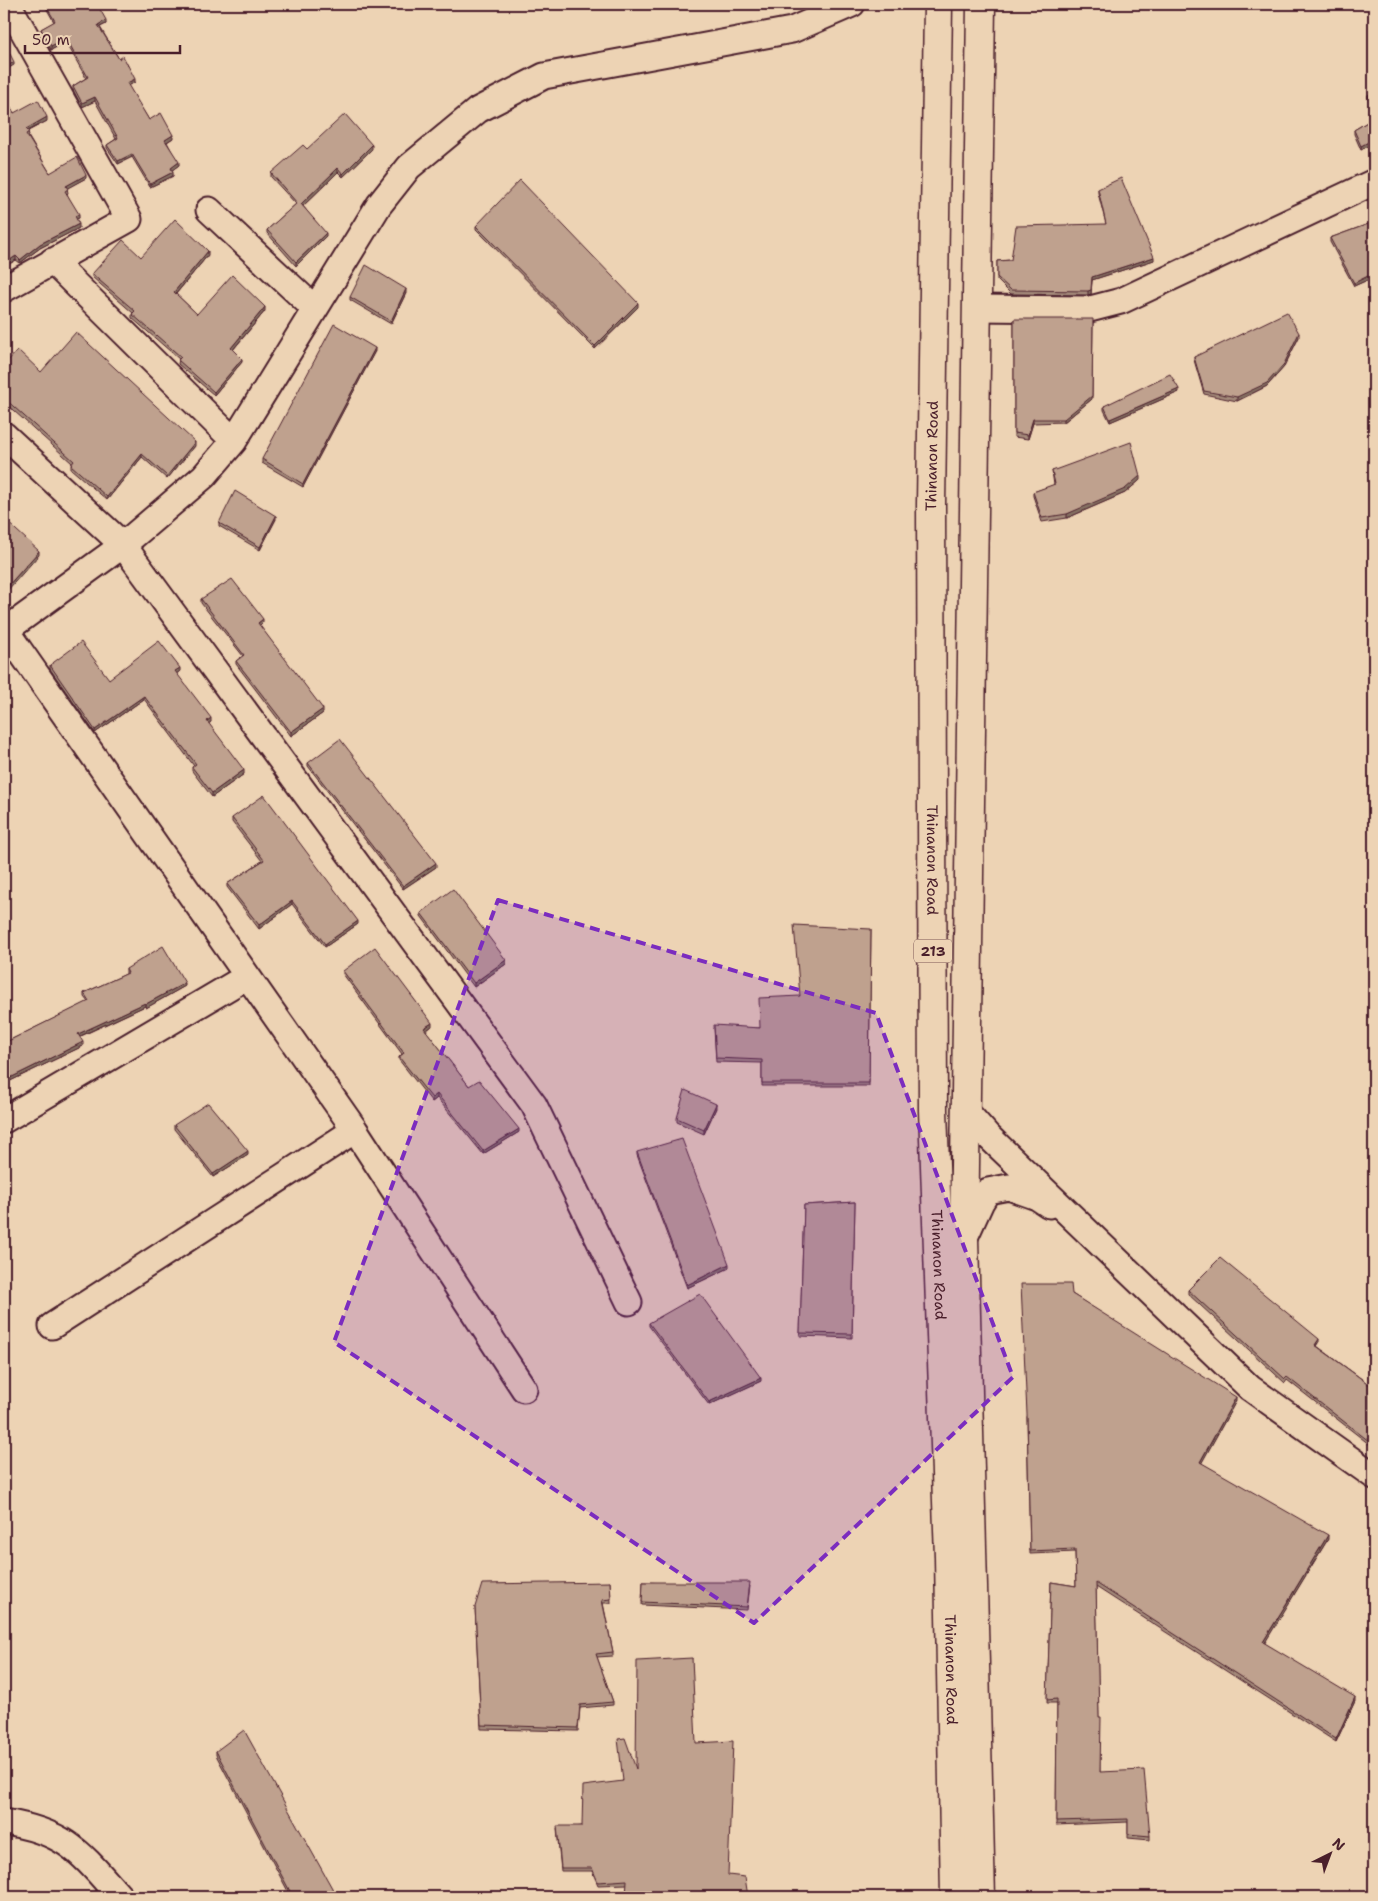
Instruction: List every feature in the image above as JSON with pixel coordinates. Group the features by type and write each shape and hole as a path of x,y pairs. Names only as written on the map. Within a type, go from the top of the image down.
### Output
{"main road":[{"name":"Thinanon Road","path":"938,4 931,505 933,1110 950,1556 955,1897"},
{"name":"Thinanon Road","path":"981,1897 964,1238 982,4"}],"street":[{"path":"4,289 129,219 8,4"},
{"path":"524,1390 355,1130 246,977 5,629 123,545 204,476 234,441 378,205 403,175 478,110 544,76 792,30 852,4"},
{"path":"978,308 1102,308 1121,301 1374,182"},
{"path":"209,210 315,309"},
{"path":"52,262 234,441"},
{"path":"4,435 123,545 534,1105 630,1302"},
{"path":"4,1120 246,977"},
{"path":"965,1110 988,1136 1250,1388 1374,1476"},
{"path":"52,1326 355,1130"},
{"path":"964,1238 988,1191 1009,1187 1037,1197 1083,1227"},
{"path":"4,1822 50,1833 76,1848 120,1897"}],"highlighted area":[{"path":"498,900 876,1013 1013,1377 754,1623 334,1342"}],"building":[{"path":"45,4 97,4 106,20 98,25 119,59 123,56 135,79 127,83 149,120 161,113 173,135 165,140 179,162 171,168 173,172 150,184 132,154 118,161 107,145 118,138 95,97 82,103 73,86 88,77 66,38 51,46 41,29 55,21"},
{"path":"4,45 14,62 4,68"},
{"path":"1374,92 1374,109 1368,95"},
{"path":"4,95 14,113 38,100 47,117 26,129 29,132 26,134 50,173 77,157 86,175 66,186 68,189 65,191 79,214 75,216 79,224 40,244 20,260 16,256 4,264"},
{"path":"345,114 372,145 343,174 338,168 301,204 326,233 296,262 267,230 297,203 271,173 303,145 307,149"},
{"path":"1374,118 1374,139 1361,146 1354,130"},
{"path":"1121,178 1154,257 1092,277 1091,290 1088,291 1011,290 997,277 997,261 1011,260 1016,226 1106,224 1098,189"},
{"path":"520,180 638,303 595,346 476,226"},
{"path":"175,219 208,251 174,292 197,314 232,275 265,307 231,348 242,359 214,392 178,360 181,357 132,314 135,311 92,274 123,240 141,257"},
{"path":"1374,222 1374,273 1354,283 1330,238"},
{"path":"366,265 406,289 391,321 350,297"},
{"path":"1287,312 1299,333 1284,364 1267,383 1237,397 1204,391 1194,357"},
{"path":"1014,319 1093,319 1092,396 1064,419 1033,419 1028,435 1014,433"},
{"path":"334,324 375,348 303,484 262,459"},
{"path":"76,332 195,442 167,476 142,454 107,497 71,465 74,461 4,398 4,365 18,350 41,372"},
{"path":"1170,374 1179,389 1110,419 1104,406"},
{"path":"1131,442 1140,476 1125,489 1067,514 1042,518 1033,492 1055,484 1052,471"},
{"path":"235,491 276,516 260,547 219,523"},
{"path":"4,519 39,551 6,588 4,586"},
{"path":"232,579 263,619 258,623 323,709 291,732 236,661 244,655 201,599"},
{"path":"159,641 180,668 175,671 211,718 207,721 244,770 212,793 192,767 196,764 144,696 95,730 50,665 81,642 109,679"},
{"path":"340,739 436,863 403,886 308,763"},
{"path":"264,795 358,921 325,944 292,901 259,925 227,884 264,860 232,818"},
{"path":"453,889 506,960 474,983 421,913"},
{"path":"794,925 871,929 869,1083 762,1083 762,1060 716,1058 714,1025 760,1028 759,998 800,996"},
{"path":"163,946 185,983 146,1004 78,1034 83,1042 6,1080 4,1076 4,1043 89,1001 84,993 128,973 126,969"},
{"path":"375,947 432,1023 424,1028 469,1086 479,1080 519,1129 483,1151 437,1094 432,1098 399,1057 404,1053 343,971"},
{"path":"685,1090 716,1104 704,1130 677,1118"},
{"path":"208,1103 248,1151 213,1174 174,1125"},
{"path":"682,1139 729,1264 687,1285 637,1152"},
{"path":"855,1202 852,1334 800,1333 804,1205"},
{"path":"1220,1258 1319,1339 1315,1345 1374,1388 1374,1445 1287,1377 1285,1379 1188,1290"},
{"path":"1021,1284 1071,1284 1072,1294 1236,1397 1200,1462 1328,1535 1263,1642 1355,1697 1336,1739 1096,1583 1099,1717 1101,1717 1100,1772 1144,1770 1150,1836 1128,1834 1128,1819 1056,1821 1057,1699 1047,1700 1051,1582 1076,1586 1075,1549 1030,1551 1027,1414"},
{"path":"700,1294 761,1378 709,1402 649,1323"},
{"path":"610,1582 611,1599 602,1600 613,1652 596,1654 613,1702 580,1705 578,1728 481,1725 475,1607 482,1584"},
{"path":"643,1582 750,1582 747,1607 642,1602"},
{"path":"692,1658 696,1743 733,1741 728,1875 745,1877 748,1897 626,1897 627,1880 598,1882 592,1868 561,1868 557,1826 582,1826 583,1786 623,1781 618,1739 625,1738 636,1769 637,1661"},
{"path":"244,1730 337,1897 293,1897 216,1751"}]}
